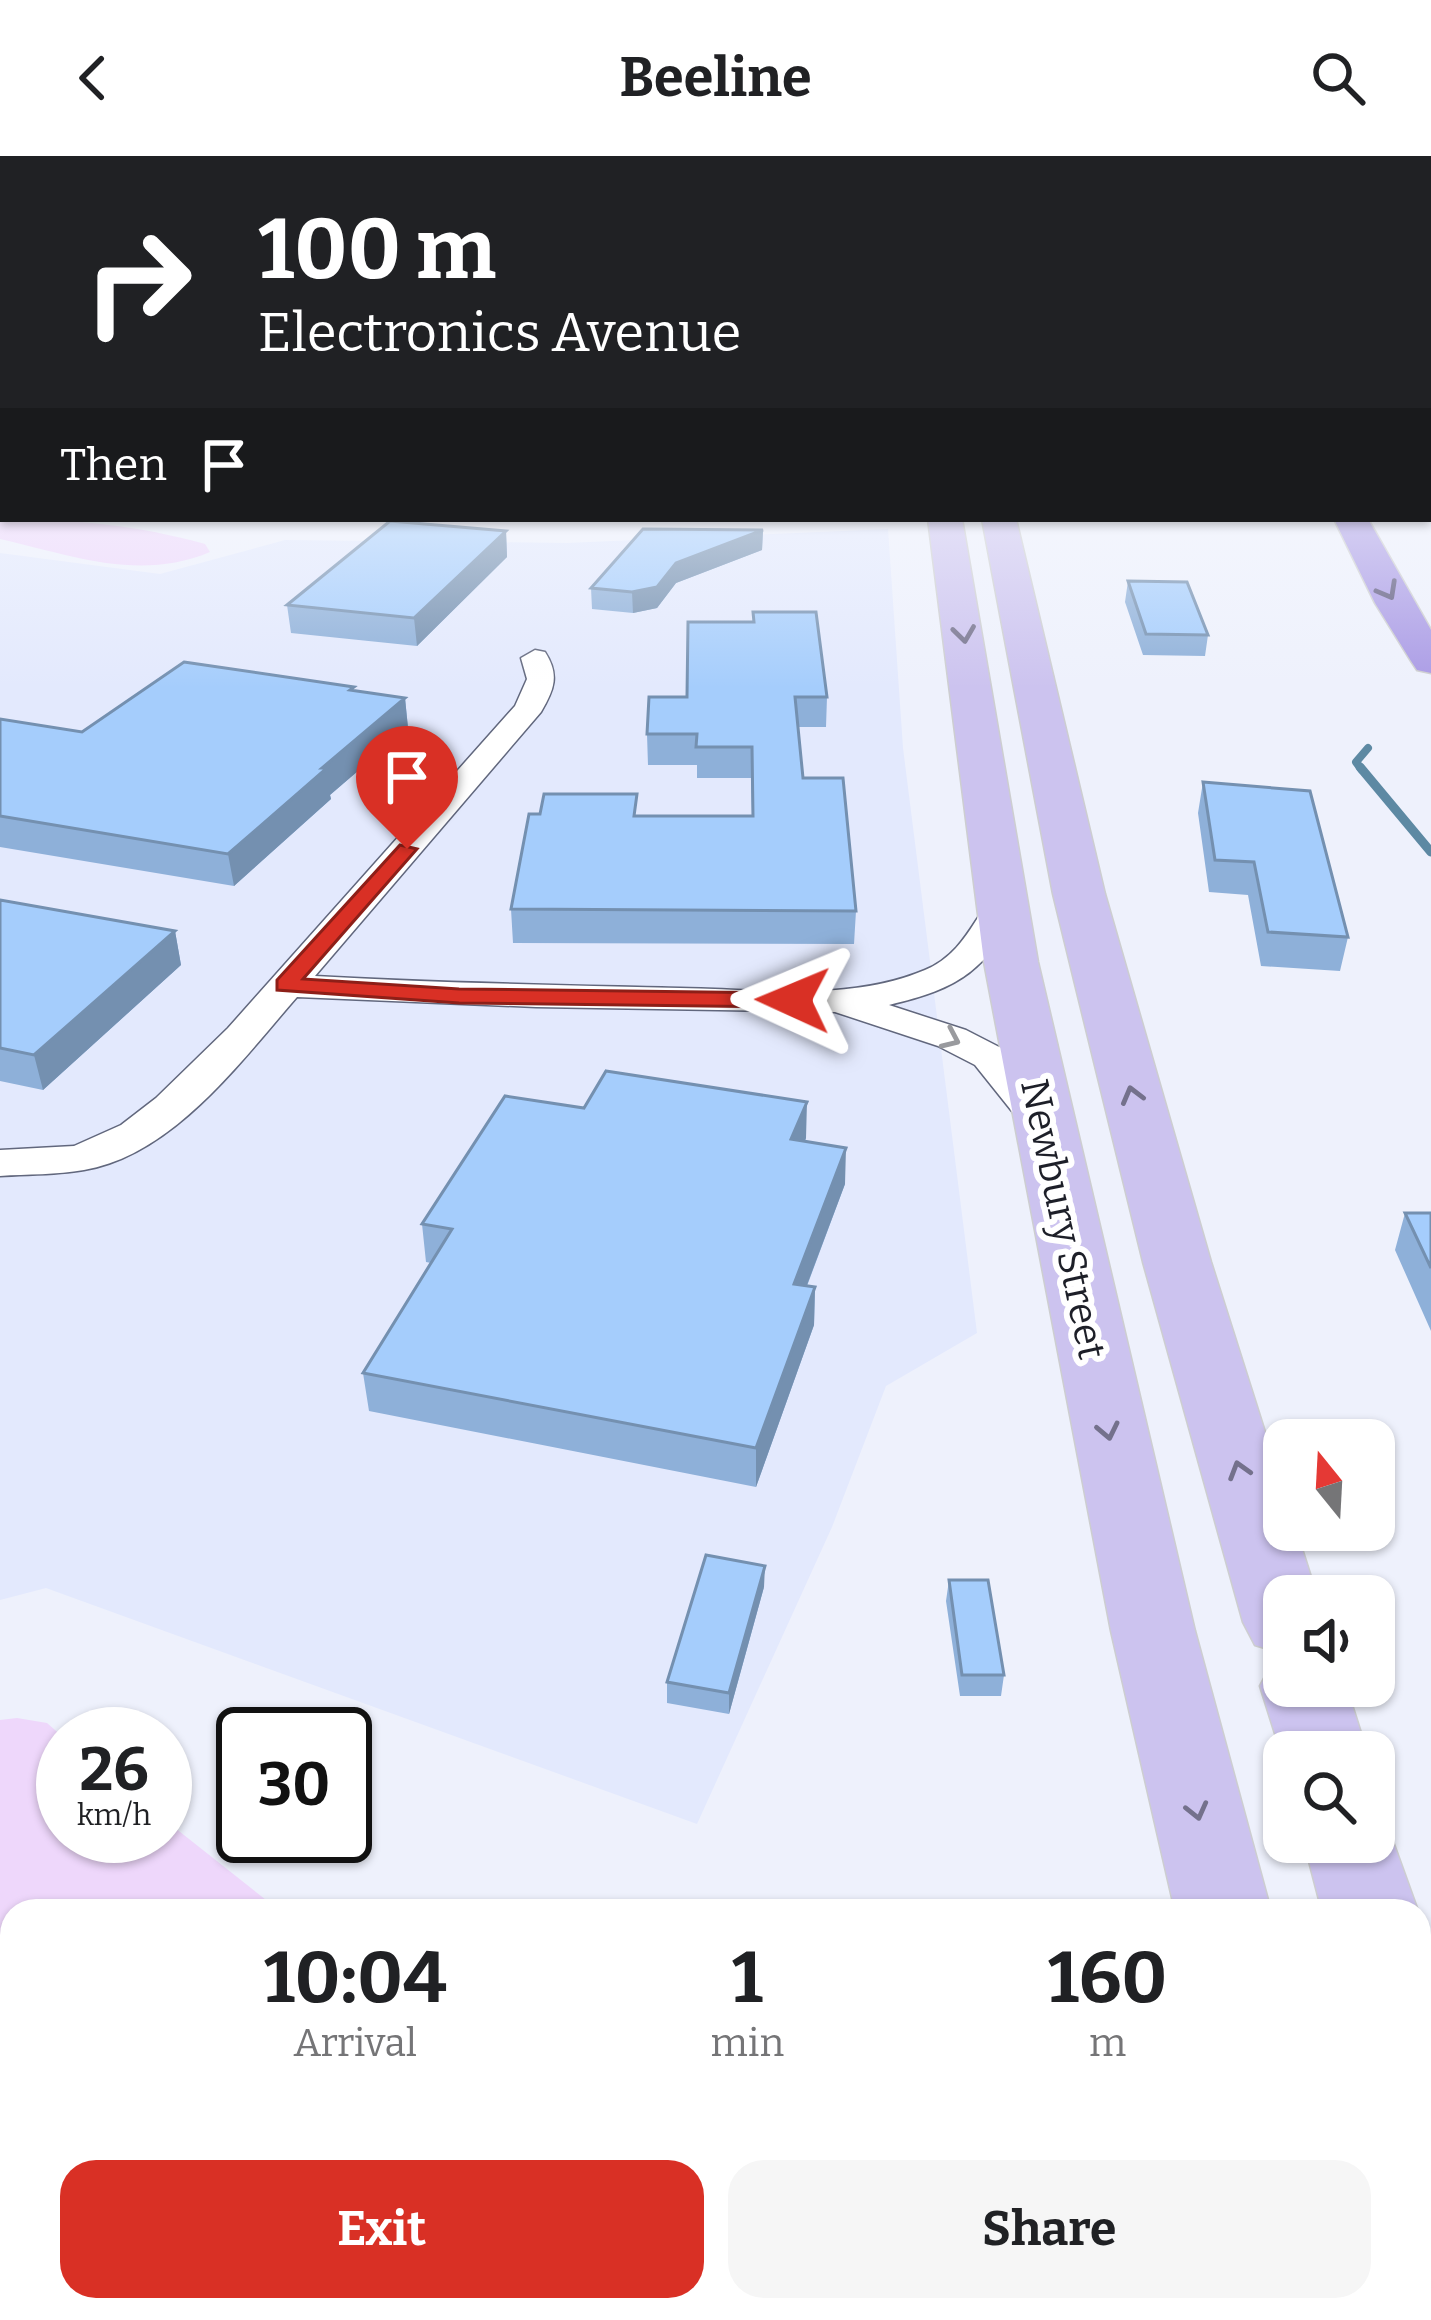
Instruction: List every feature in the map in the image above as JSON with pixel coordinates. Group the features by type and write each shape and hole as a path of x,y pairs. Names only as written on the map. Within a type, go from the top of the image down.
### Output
{"highway":[{"path":"1354,522 1394,603 1431,661"}],"main road":[{"name":"Newbury Street","path":"945,522 1003,905 1043,1123 1148,1609 1219,1899"},
{"path":"1000,522 1079,894 1177,1262 1270,1575"},
{"path":"1356,1863 1367,1899"}],"street":[{"path":"0,1163 82,1158 136,1134 185,1093 526,712 541,689 541,668 535,658"},
{"path":"285,985 459,996 840,1000 913,987 954,970 975,957 1003,905"},
{"path":"840,1000 952,1037 988,1057 1043,1123"}],"shaded area":[{"path":"0,522 80,522 180,537 205,544 210,552 184,561 131,565 0,539"},
{"path":"888,529 903,748 977,1333 886,1386 832,1527 697,1824 46,1588 0,1600 0,553 160,574 285,540 567,543"},
{"path":"17,1718 36,1721 36,1863 192,1863 192,1841 265,1899 0,1899 0,1720"}],"building":[{"path":"389,522 506,531 414,618 287,605"},
{"path":"643,529 763,530 676,563 657,587 632,592 591,588"},
{"path":"1128,581 1187,582 1208,635 1146,634"},
{"path":"753,612 816,612 827,697 795,697 803,778 843,778 856,911 511,909 529,814 540,814 544,794 637,794 634,816 753,816 752,747 696,747 697,734 647,734 649,697 687,697 688,622 754,622"},
{"path":"184,662 405,698 228,854 0,816 0,719 82,732"},
{"path":"1203,782 1310,791 1348,937 1268,932 1254,862 1215,860"},
{"path":"0,900 175,931 34,1055 0,1048"},
{"path":"606,1071 807,1102 791,1139 846,1148 794,1284 815,1287 756,1448 363,1373 452,1229 422,1224 505,1096 584,1108"},
{"path":"1405,1213 1431,1213 1431,1268"},
{"path":"706,1555 765,1566 729,1693 667,1682"},
{"path":"949,1580 988,1580 1004,1675 962,1675"}],"waterway":[{"path":"1362,770 1356,762 1368,748"},
{"path":"1360,767 1431,852"}],"route":[{"path":"407,849 285,985 459,996 793,1000"}]}
